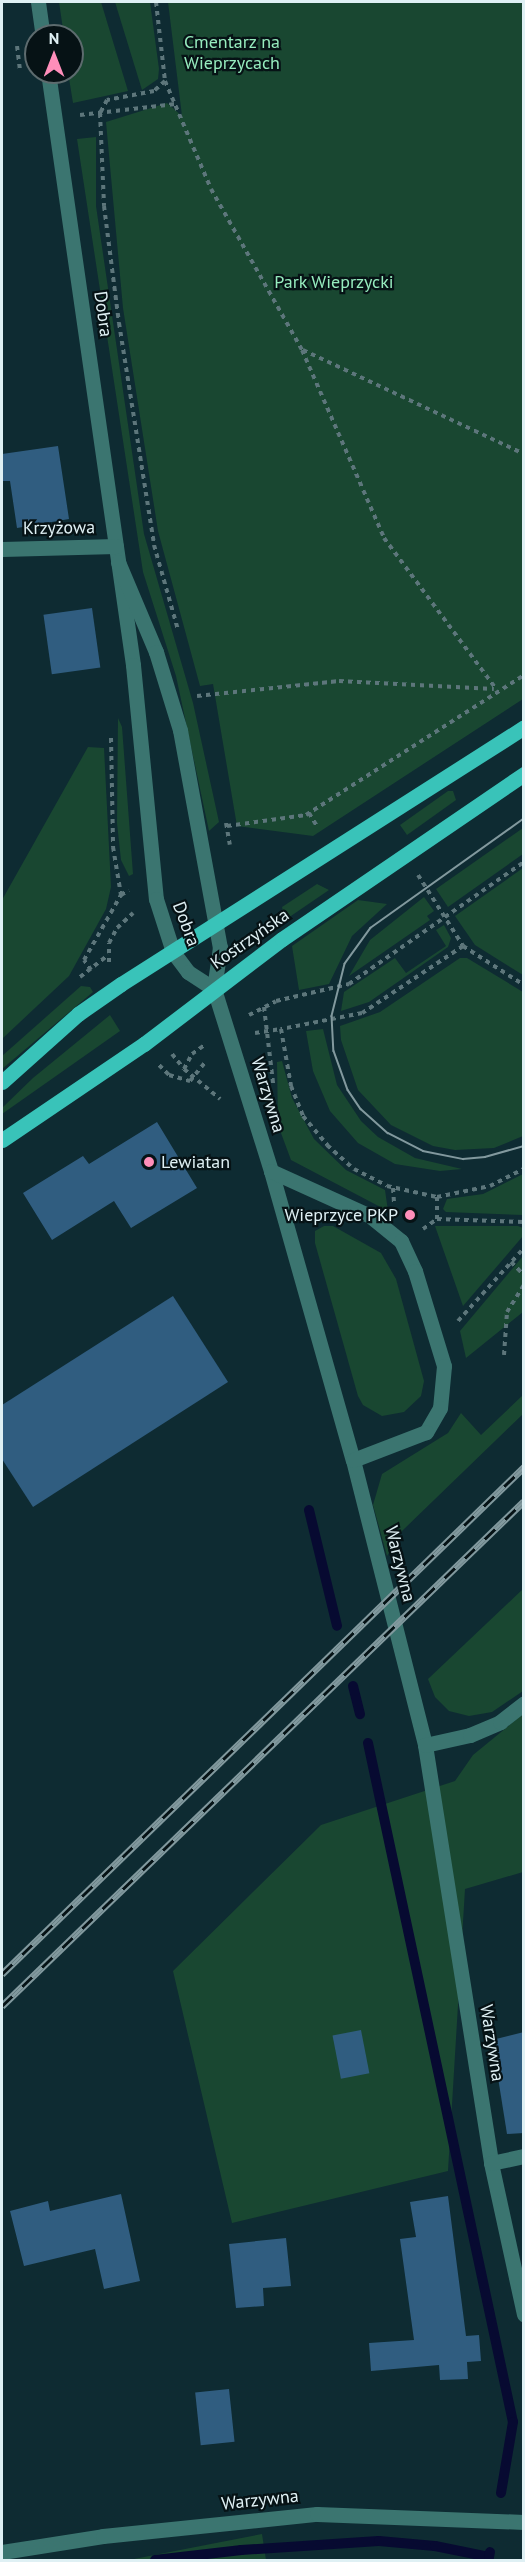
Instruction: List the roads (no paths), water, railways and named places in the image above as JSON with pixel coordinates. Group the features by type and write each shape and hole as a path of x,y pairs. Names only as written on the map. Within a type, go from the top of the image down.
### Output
{"main road":[{"name":"Kostrzyńska","path":"2,1082 78,1014 172,949 216,920 273,890 524,726"},
{"name":"Kostrzyńska","path":"2,1140 144,1044 214,988 524,774"}],"street":[{"path":"38,2 41,24"},
{"name":"Dobra","path":"50,84 144,750 152,876 164,931 172,949 188,972 214,988 220,947 180,730 156,652 118,562"},
{"name":"Krzyżowa","path":"2,549 116,546"},
{"name":"Warzywna","path":"214,988 272,1171 353,1460 425,1745 491,2163 524,2314"},
{"path":"272,1171 370,1216 401,1241 416,1271 444,1366 440,1408 426,1432 353,1460"},
{"path":"425,1745 470,1735 500,1722 524,1703"},
{"path":"491,2163 524,2156"},
{"name":"Warzywna","path":"2,2552 103,2536 317,2514 524,2522"}],"waterway":[{"path":"309,1510 337,1626"},
{"path":"353,1686 360,1714"},
{"path":"368,1743 513,2422 501,2493"},
{"path":"155,2560 241,2550 379,2541 435,2546 489,2557 490,2552"}],"tram line":[{"path":"524,819 371,928 345,964 332,1016 334,1051 348,1090 361,1109 388,1133 423,1151 463,1159 485,1157 524,1146"}],"railway":[{"path":"2,1974 524,1467"},
{"path":"2,2006 524,1501"}],"place":[{"name":"Lewiatan","path":"149,1162"},
{"name":"Wieprzyce PKP","path":"410,1215"}],"park label":[{"name":"Cmentarz na Wieprzycach","path":"232,53"},
{"name":"Park Wieprzycki","path":"334,282"}]}
